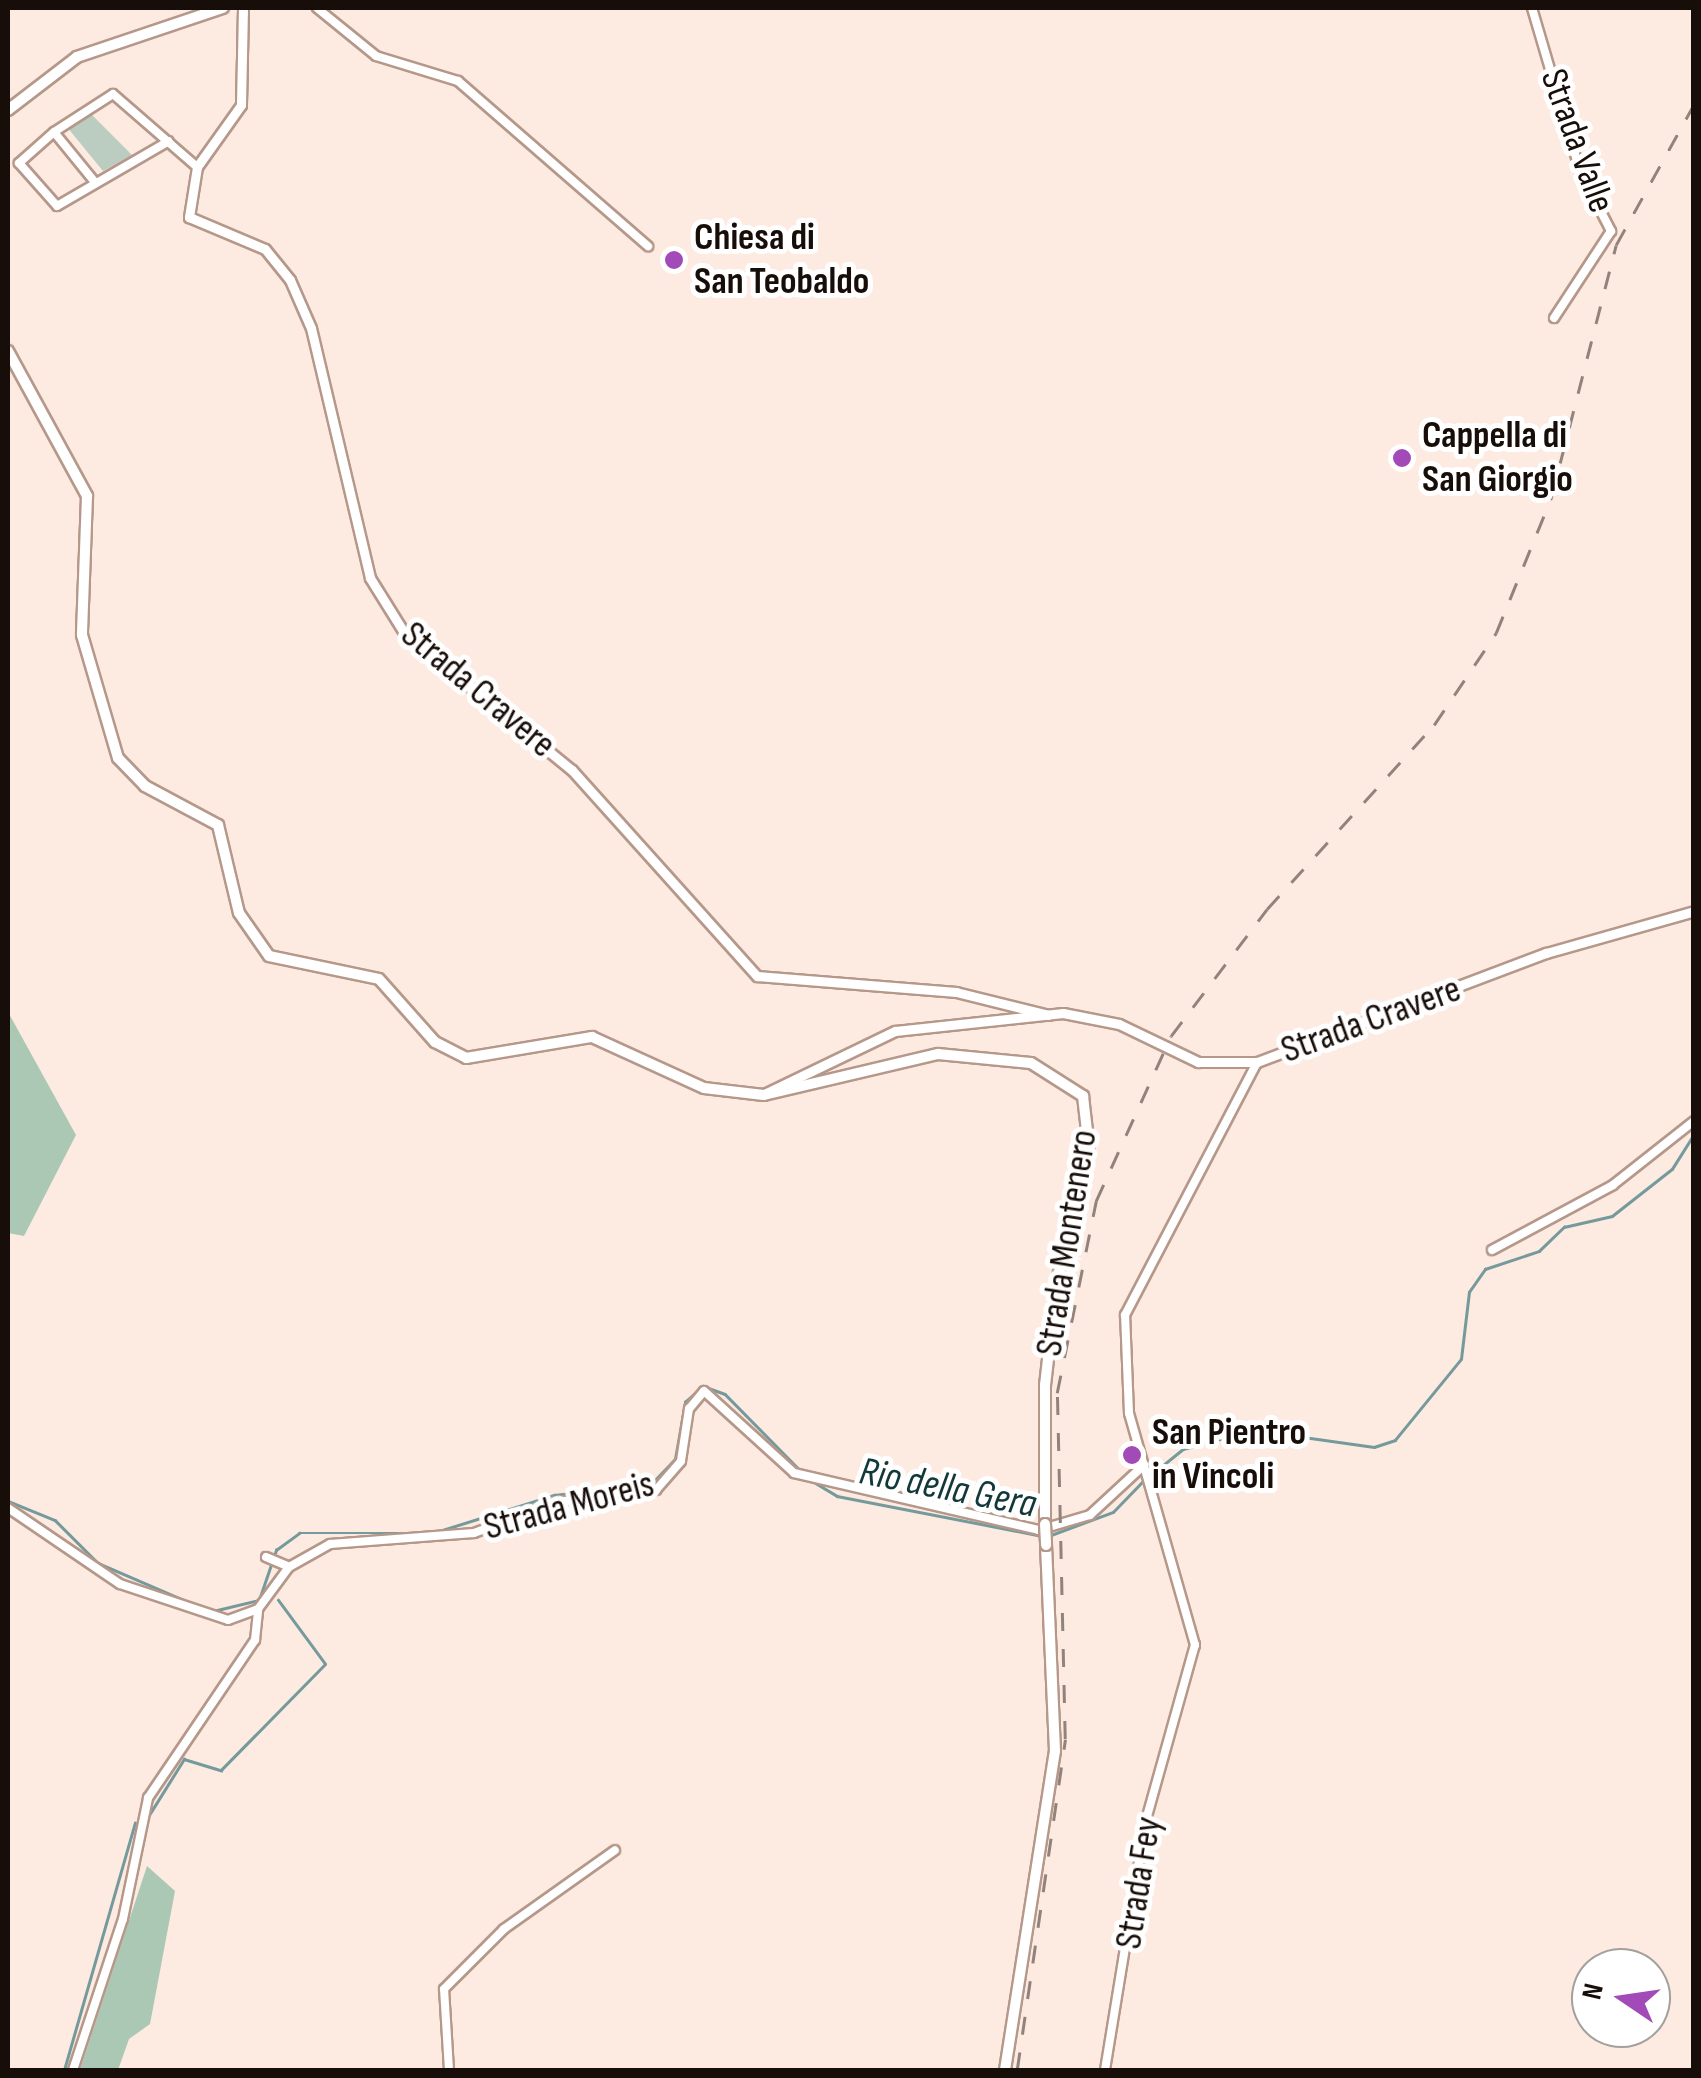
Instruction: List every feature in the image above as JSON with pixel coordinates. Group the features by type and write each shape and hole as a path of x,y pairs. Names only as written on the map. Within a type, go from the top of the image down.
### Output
{"main road":[{"path":"8,110 77,57 222,8"},
{"name":"Strada Montenero","path":"8,351 88,496 82,635 118,758 145,786 218,826 256,945 288,963 379,979 434,1042 466,1058 592,1037 704,1088 764,1094 938,1054 1031,1062 1083,1096 1090,1149 1046,1367 1045,1524 1054,1751 1005,2070"}],"street":[{"name":"Strada Cravere","path":"244,8 241,106 197,167 187,204 196,226 265,250 290,280 312,328 370,578 424,654 572,770 757,976 956,992 1048,1015 1119,1024 1198,1062 1258,1062 1546,953 1694,911"},
{"path":"317,8 376,56 458,81 648,246"},
{"name":"Strada Valle","path":"1532,8 1580,171 1610,231 1554,318"},
{"path":"169,141 94,181 57,206 38,191 19,163 54,132 120,95 197,167"},
{"path":"54,132 94,181"},
{"name":"Strada Cravere","path":"764,1094 895,1030 1048,1015"},
{"path":"1148,1472 1123,1382 1125,1315 1258,1062"},
{"path":"1492,1250 1613,1185 1694,1121"},
{"name":"Strada Moreis","path":"289,1567 330,1544 474,1533 557,1502 656,1490 681,1462 689,1409 704,1390 798,1473 808,1472 849,1492 1040,1530 1090,1514 1148,1472"},
{"name":"Strada Fey","path":"1105,2070 1146,1820 1187,1699 1196,1644 1148,1472"},
{"path":"8,1508 120,1584 196,1616 228,1620 258,1609"},
{"path":"73,2070 123,1919 148,1798 255,1640 258,1609 289,1567 266,1557"},
{"path":"449,2070 444,1989 504,1929 615,1850"}],"green space":[{"path":"89,112 132,155 103,171 67,127"},
{"path":"8,1012 76,1135 24,1236 8,1233"},
{"path":"147,1866 175,1891 150,2024 129,2039 118,2070 80,2070"}],"waterway":[{"name":"Rio della Gera","path":"1151,1475 1183,1449 1253,1430 1374,1447 1395,1440 1461,1359 1469,1292 1485,1269 1539,1251 1564,1227 1612,1216 1672,1169 1694,1134"},
{"name":"Rio della Gera","path":"436,1532 554,1495 651,1484 675,1459 685,1402 703,1386 725,1394 800,1470"},
{"name":"Rio della Gera","path":"1051,1535 1113,1512 1144,1480"},
{"name":"Rio della Gera","path":"814,1482 837,1496 1043,1536"},
{"name":"Rio della Gera","path":"8,1501 55,1520 98,1563 205,1609"},
{"name":"Rio della Gera","path":"213,1611 259,1600 276,1550 299,1533 428,1533"},
{"path":"149,1815 184,1759 221,1770 325,1664 278,1600"},
{"path":"64,2070 135,1823"}],"railway":[{"path":"1017,2070 1065,1739 1057,1393 1096,1201 1171,1036 1267,909 1434,725 1496,633 1551,498 1616,245 1694,104"}],"place":[{"name":"Chiesa di San Teobaldo","path":"674,260"},
{"name":"Cappella di San Giorgio","path":"1402,458"},
{"name":"San Pientro in Vincoli","path":"1132,1455"}]}
